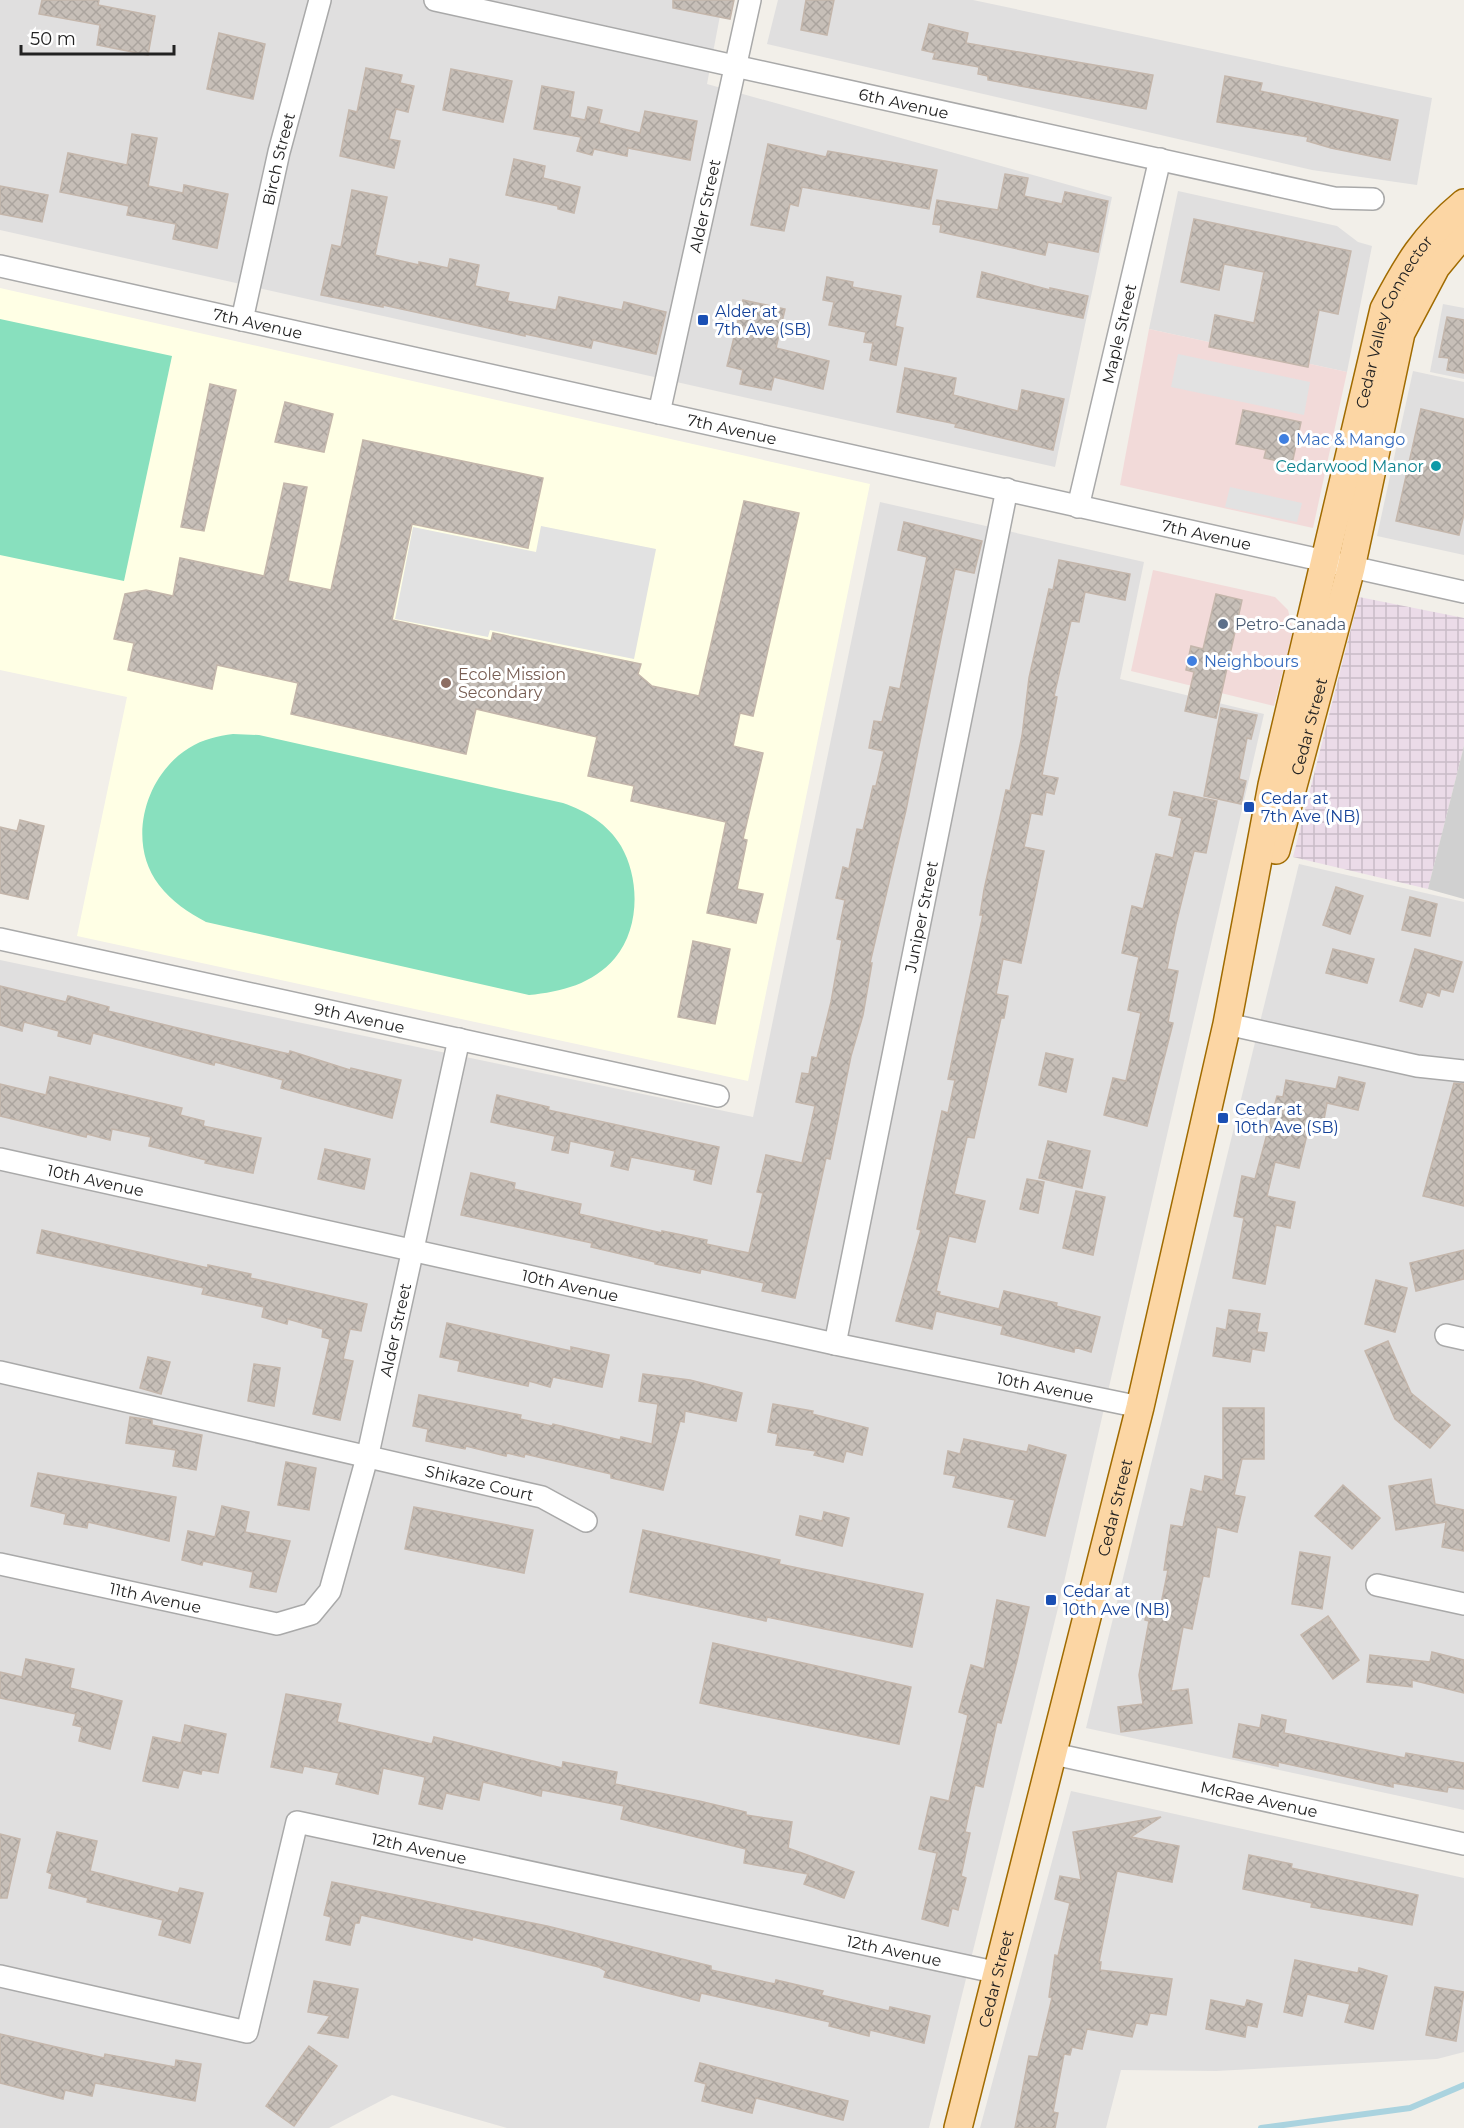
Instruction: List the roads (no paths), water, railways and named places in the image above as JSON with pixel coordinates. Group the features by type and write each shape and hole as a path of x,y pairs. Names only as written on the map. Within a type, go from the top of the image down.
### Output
{"main road":[{"name":"Cedar Valley Connector","path":"1338,565 1384,309 1410,259 1441,222 1464,203"},
{"name":"Cedar Valley Connector","path":"1338,565 1401,333 1436,267 1464,233"},
{"name":"Cedar Street","path":"958,2128 999,1973 1140,1407 1227,1024 1272,786 1338,565"}],"street":[{"name":"Birch Street","path":"242,320 279,152 321,0"},
{"name":"6th Avenue","path":"435,0 1334,198 1373,199"},
{"name":"Alder Street","path":"659,413 750,0"},
{"name":"Maple Street","path":"1078,507 1160,159"},
{"name":"7th Avenue","path":"0,266 1007,489 1338,565 1464,591"},
{"name":"Juniper Street","path":"835,1344 1007,489"},
{"name":"9th Avenue","path":"0,939 718,1096"},
{"path":"1227,1024 1417,1066 1464,1071"},
{"name":"Alder Street","path":"311,1614 330,1591 368,1454 459,1039"},
{"name":"10th Avenue","path":"0,1159 835,1344 1140,1407"},
{"name":"Shikaze Court","path":"0,1372 368,1454 542,1497 586,1521"},
{"name":"11th Avenue","path":"0,1564 277,1624 311,1614"},
{"path":"1377,1585 1464,1604"},
{"name":"McRae Avenue","path":"1054,1754 1464,1845"},
{"name":"12th Avenue","path":"0,1976 247,2032 297,1822 999,1973"}],"waterway":[{"path":"1261,2128 1410,2108 1464,2085"}],"place":[{"name":"Alder at 7th Ave (SB)","path":"703,320"},
{"name":"Mac & Mango","path":"1284,439"},
{"name":"Cedarwood Manor","path":"1436,466"},
{"name":"Petro-Canada","path":"1223,624"},
{"name":"Neighbours","path":"1192,661"},
{"name":"Ecole Mission Secondary","path":"446,683"},
{"name":"Cedar at 7th Ave (NB)","path":"1249,807"},
{"name":"Cedar at 10th Ave (SB)","path":"1223,1118"},
{"name":"Cedar at 10th Ave (NB)","path":"1051,1600"}]}
